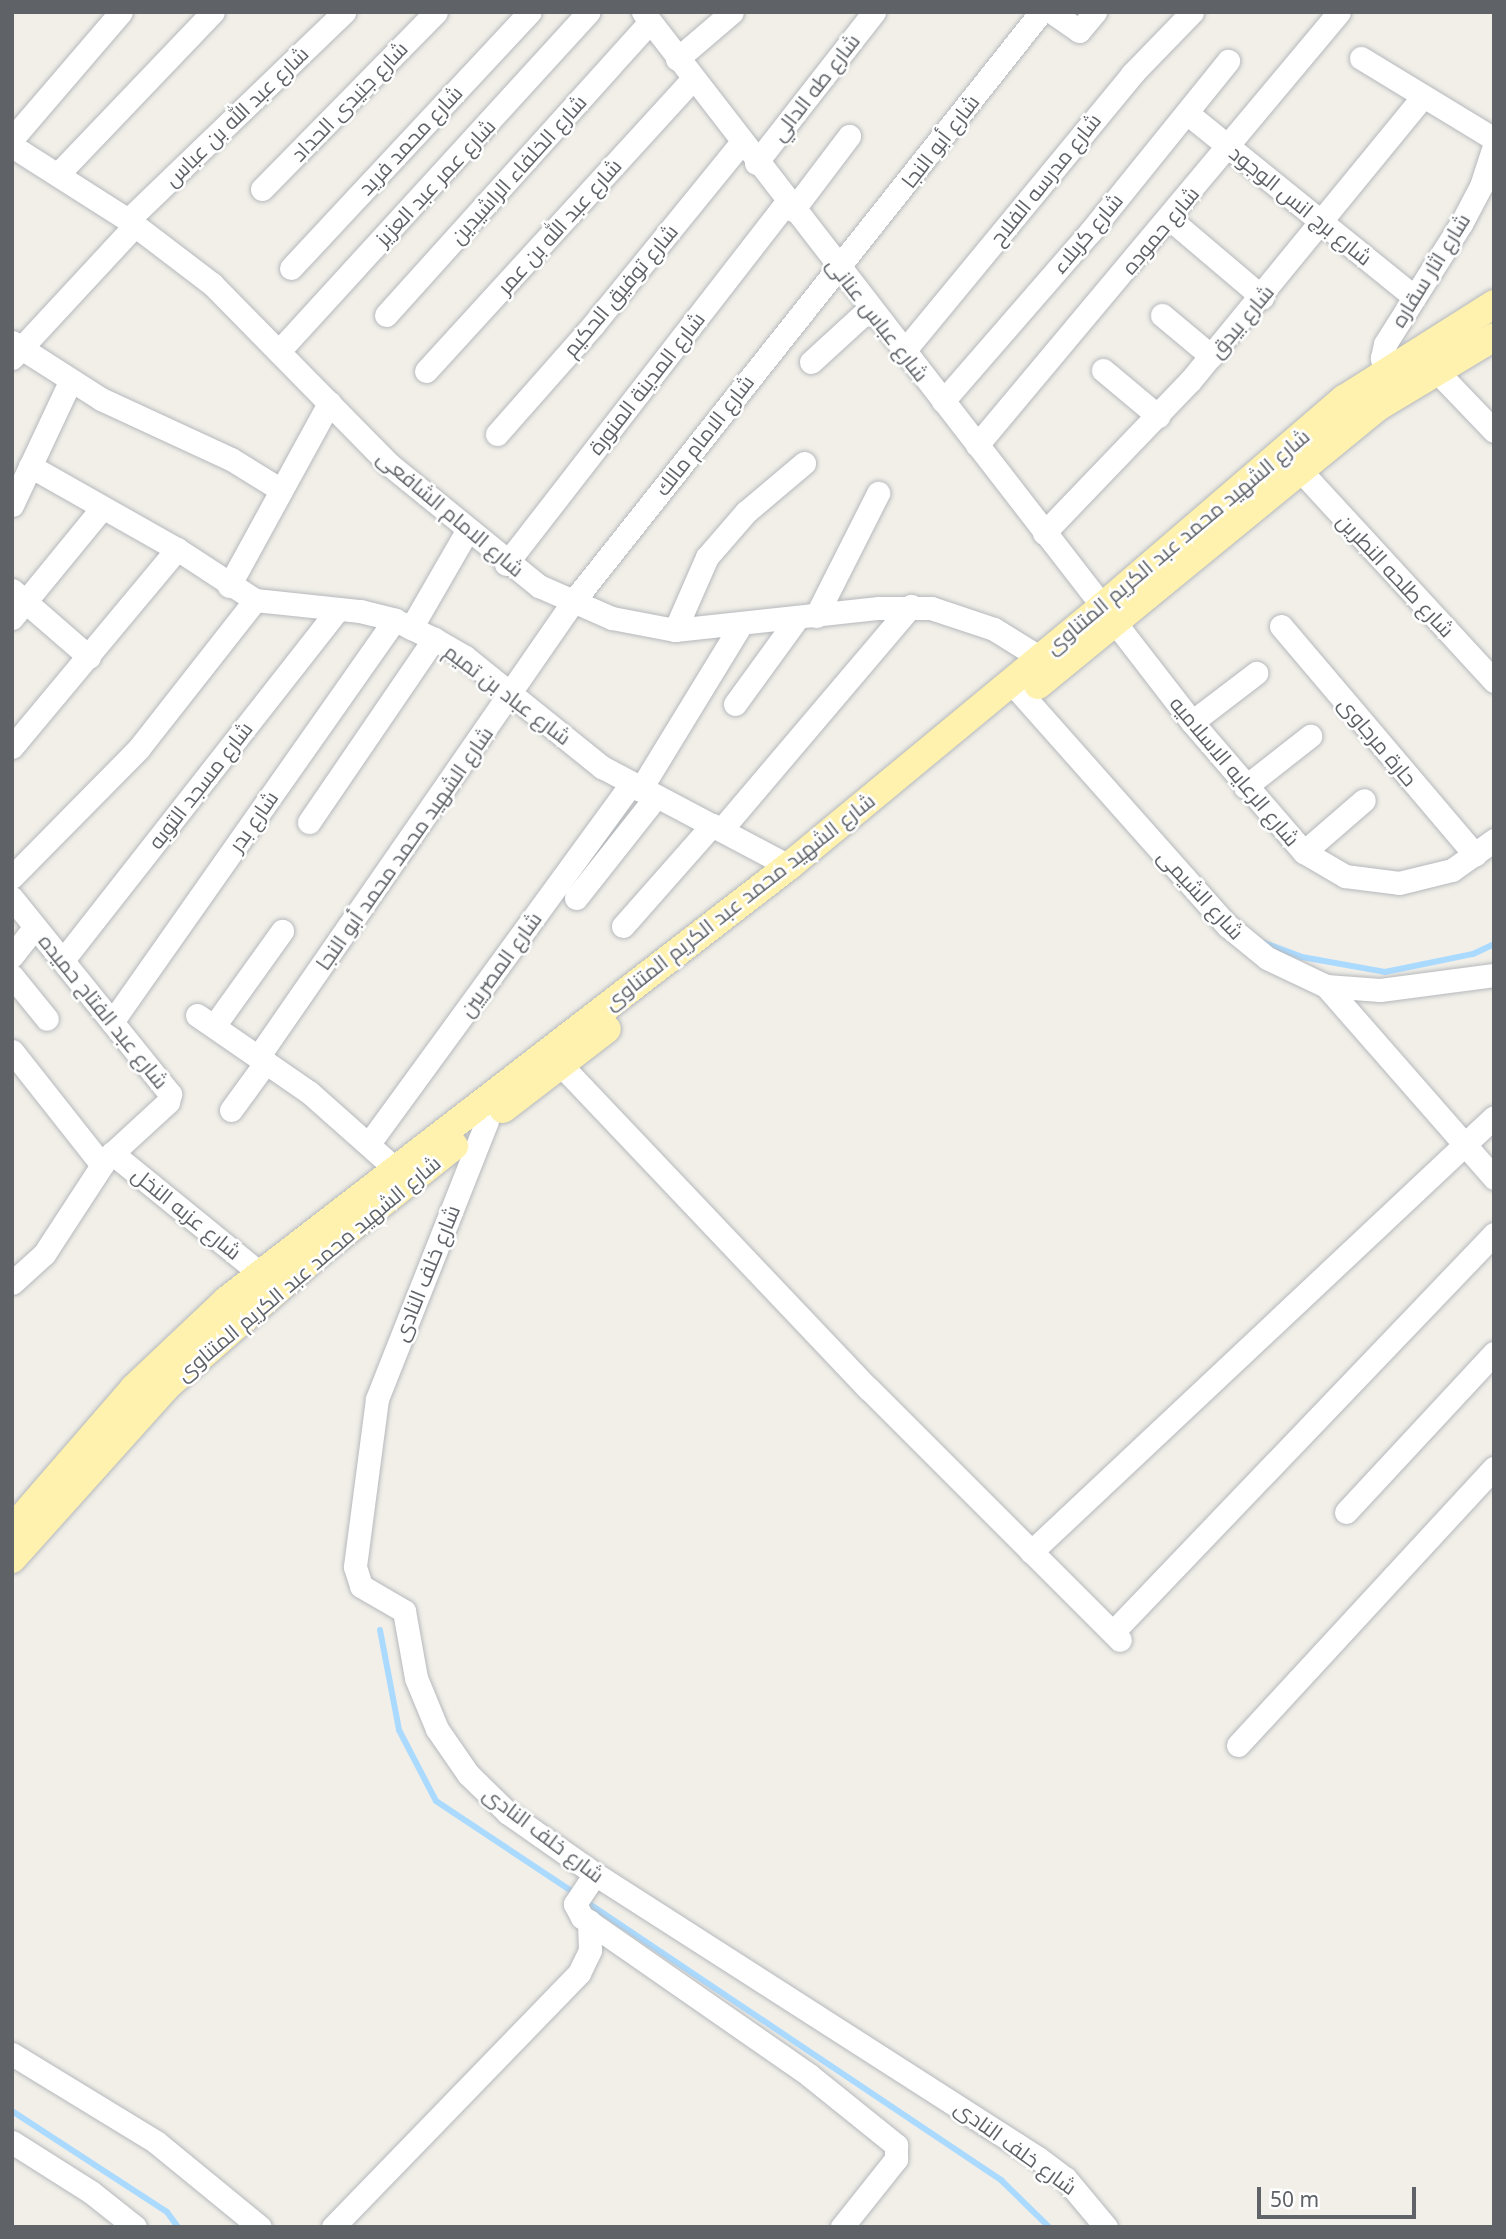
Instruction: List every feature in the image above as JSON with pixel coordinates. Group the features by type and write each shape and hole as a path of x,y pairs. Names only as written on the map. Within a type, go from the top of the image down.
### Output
{"main road":[{"name":"شارع الشهيد محمد عبد الكريم المتناوى","path":"1109,615 1344,399 1388,384 1427,361 1494,304"},
{"name":"شارع الشهيد محمد عبد الكريم المتناوى","path":"1427,361 1494,337"},
{"name":"شارع الشهيد محمد عبد الكريم المتناوى","path":"12,1559 167,1386 403,1174 487,1121 561,1065 727,924 1049,663 1299,469 1388,384"},
{"name":"شارع الشهيد محمد عبد الكريم المتناوى","path":"12,1529 164,1357 261,1274 403,1174 727,924 789,866 1017,689"}],"street":[{"path":"12,139 121,12"},
{"path":"58,174 214,12"},
{"name":"شارع عبد الله بن عباس","path":"15,350 131,222 344,12"},
{"name":"شارع جنيدى الحداد","path":"262,189 436,12"},
{"name":"شارع محمد فريد","path":"291,268 530,12"},
{"name":"شارع عمر عبد العزيز","path":"279,351 589,12"},
{"path":"677,59 732,12"},
{"name":"شارع أبو النجا","path":"839,269 1041,12"},
{"path":"1052,12 1079,31 1095,12"},
{"name":"شارع مدرسه الفلاح","path":"904,351 1132,74 1192,12"},
{"name":"شارع حموده","path":"977,445 1170,219 1339,12"},
{"name":"شارع طه الدالي","path":"756,163 868,15"},
{"name":"شارع عباس عنانى","path":"647,17 741,144 1109,615"},
{"name":"شارع الخلفاء الراشيدين","path":"386,315 647,17"},
{"path":"1361,58 1494,139"},
{"name":"شارع كربلاء","path":"943,401 1228,61"},
{"name":"شارع عبد الله بن عمر","path":"426,371 692,80"},
{"name":"شارع بيدق","path":"1044,533 1158,416 1212,356 1423,96"},
{"name":"شارع برج انس الوجود","path":"1187,113 1414,297"},
{"name":"شارع المدينة المنورة","path":"506,564 790,206 849,136"},
{"name":"شارع توفيق الحكيم","path":"497,434 593,325 741,144"},
{"name":"شارع الامام الشافعى","path":"12,146 131,222 212,284 390,465 506,564 572,603 612,618 675,630 740,626 911,606 964,616 1049,663"},
{"name":"شارع اثار سقاره","path":"1388,384 1385,344 1481,186 1494,146"},
{"path":"1170,219 1262,297"},
{"name":"شارع الامام مالك","path":"572,603 839,269"},
{"path":"811,362 870,308"},
{"path":"1162,316 1212,356"},
{"path":"15,350 71,382 231,459 281,490"},
{"path":"1427,361 1494,430"},
{"path":"1103,370 1158,416"},
{"path":"12,505 71,382"},
{"path":"229,586 329,402"},
{"path":"675,630 707,557 752,506 804,463"},
{"name":"شارع عباد بن تميم","path":"30,466 177,549 229,586 255,600 338,609 403,624 434,639 641,791 717,827 789,866"},
{"name":"شارع طلحه النطرين","path":"1299,469 1494,681"},
{"path":"735,704 806,618 878,493"},
{"path":"89,657 17,604 102,508"},
{"name":"شارع بدر","path":"112,1022 403,624 467,531"},
{"path":"12,747 177,549"},
{"path":"12,877 139,748 255,600"},
{"name":"شارع الشهيد محمد محمد أبو النجا","path":"231,1110 262,1060 572,603"},
{"path":"622,926 717,827 911,606"},
{"name":"شارع مسجد التوبه","path":"63,960 338,609"},
{"name":"شارع الرعايه الاسلاميه","path":"1109,615 1245,787 1304,852 1345,876 1399,883 1426,879 1475,855 1494,840"},
{"path":"576,898 740,626"},
{"name":"حارة مرجاوى","path":"1281,626 1475,855"},
{"path":"309,822 434,639"},
{"path":"1192,722 1256,673"},
{"name":"شارع الشيمى","path":"1017,689 1228,926 1267,958 1326,986 1380,990 1494,975"},
{"path":"1245,787 1310,736"},
{"name":"شارع المصريين","path":"370,1142 641,791"},
{"path":"1304,852 1364,800"},
{"name":"شارع عبد الفتاح حميده","path":"12,898 170,1094 168,1102 107,1159 44,1254 12,1283"},
{"path":"12,956 35,927"},
{"path":"282,931 206,1021 370,1142 403,1174"},
{"path":"12,976 47,1019"},
{"path":"1326,986 1463,1146 1494,1178"},
{"name":"شارع عزبه النخل","path":"12,1051 107,1159 261,1274"},
{"path":"561,1065 868,1388 1117,1636 1494,1234"},
{"path":"1031,1552 1494,1117"},
{"name":"شارع خلف النادى","path":"487,1121 377,1399 356,1578 404,1611 425,1703 468,1774 508,1813 594,1874 1038,2158 1065,2178 1106,2227"},
{"path":"1346,1512 1494,1353"},
{"path":"1238,1745 1494,1468"},
{"path":"333,2227 579,1973 590,1950 582,1913 594,1874"},
{"path":"582,1913 810,2075 896,2145 896,2159 842,2227"},
{"path":"12,2054 156,2142 260,2227"},
{"path":"12,2143 91,2192 135,2227"}],"waterway":[{"path":"1262,942 1302,957 1385,972 1473,954 1494,944"},
{"path":"380,1630 399,1730 436,1801 576,1894"},
{"path":"585,1901 1001,2180 1049,2227"},
{"path":"12,2111 167,2212 178,2227"}]}
